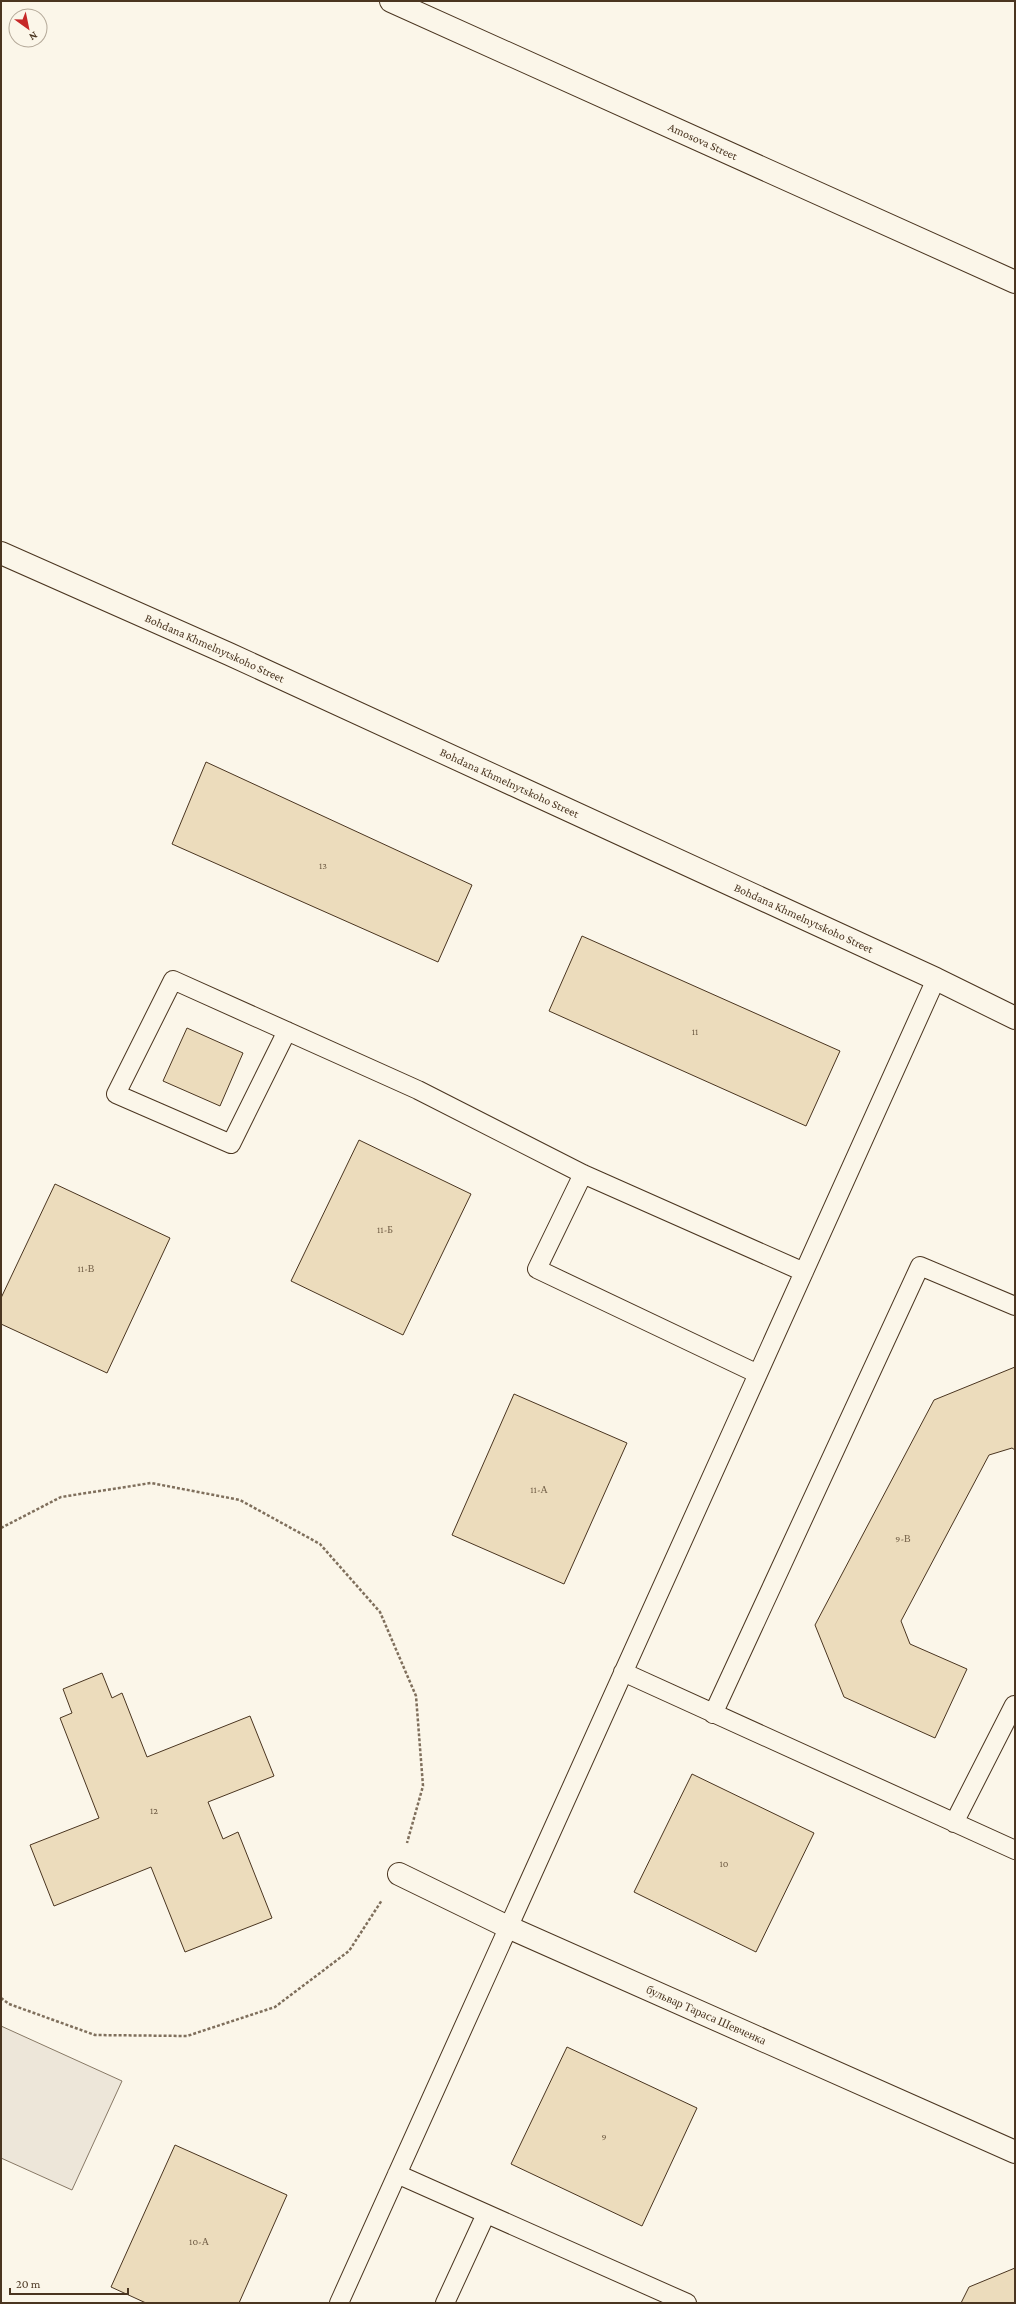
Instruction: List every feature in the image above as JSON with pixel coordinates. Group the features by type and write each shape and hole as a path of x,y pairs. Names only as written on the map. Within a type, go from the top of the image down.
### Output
{"street":[{"name":"Amosova Street","path":"391,1 1015,282"},
{"name":"Bohdana Khmelnytskoho Street","path":"1,553 229,654 936,979 1015,1018"},
{"name":"бульвар Тараса Шевченка","path":"399,1874 508,1928 1015,2152"}],"lane":[{"path":"339,2303 936,979"},
{"path":"287,1031 231,1144 116,1094 173,980 287,1031 418,1090 583,1174 804,1272"},
{"path":"583,1174 537,1268 758,1374"},
{"path":"713,1714 920,1266 1015,1306"},
{"path":"623,1672 1015,1850"},
{"path":"954,1822 1014,1705"},
{"path":"397,2174 687,2303"},
{"path":"445,2303 486,2214"}],"path":[{"path":"1,1528 61,1497 150,1483 240,1500 320,1544 380,1612 416,1696 422,1786 399,1874 348,1951 275,2007 188,2036 95,2035 9,2004 1,1998"}],"shaded area":[{"path":"1,2026 122,2081 72,2190 1,2158"}],"building":[{"path":"206,762 472,885 438,962 172,844"},
{"path":"582,936 840,1051 806,1126 549,1011"},
{"path":"187,1028 243,1053 220,1106 163,1081"},
{"path":"359,1140 471,1194 403,1335 291,1281"},
{"path":"55,1184 170,1238 107,1373 1,1324 1,1298"},
{"path":"1015,1367 1015,1450 1012,1448 989,1455 901,1621 910,1644 967,1669 935,1738 844,1697 815,1625 934,1400"},
{"path":"514,1394 627,1443 564,1584 452,1535"},
{"path":"102,1673 112,1698 122,1693 147,1757 250,1716 274,1776 208,1802 223,1839 238,1832 272,1918 185,1952 151,1867 54,1906 30,1845 99,1818 60,1718 72,1713 63,1689"},
{"path":"692,1774 814,1833 756,1952 634,1892"},
{"path":"567,2047 697,2108 642,2226 511,2164"},
{"path":"175,2145 287,2195 239,2303 146,2303 111,2287"},
{"path":"1015,2268 1015,2303 961,2303 969,2287"}]}
